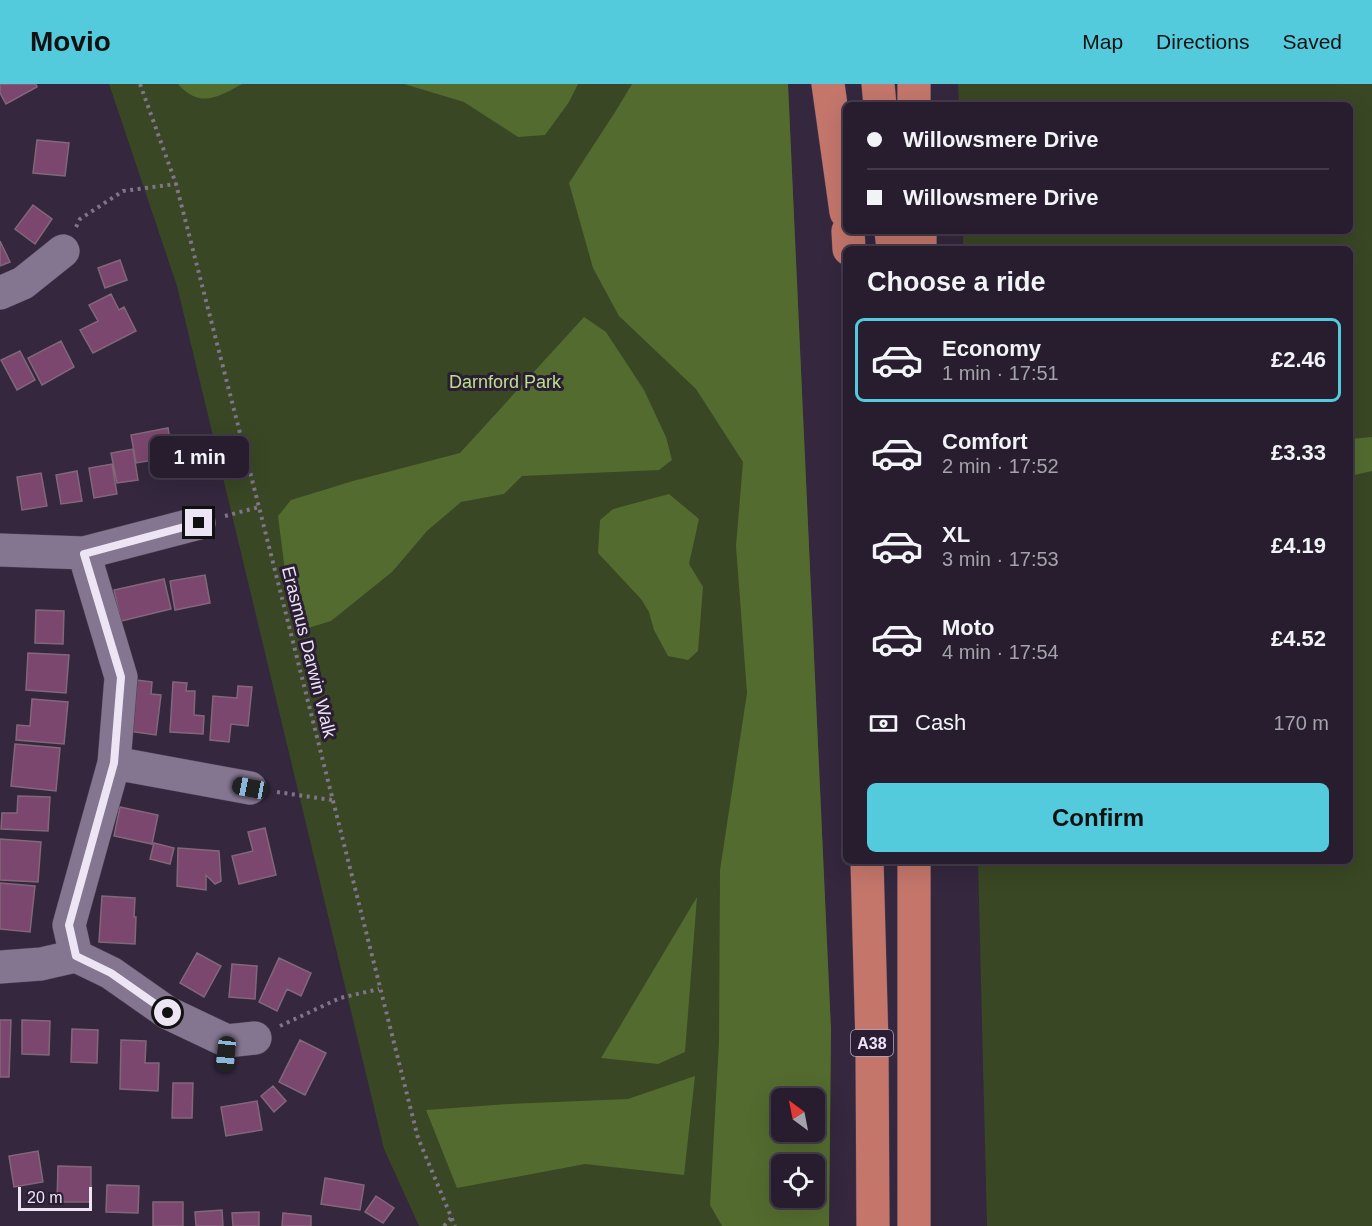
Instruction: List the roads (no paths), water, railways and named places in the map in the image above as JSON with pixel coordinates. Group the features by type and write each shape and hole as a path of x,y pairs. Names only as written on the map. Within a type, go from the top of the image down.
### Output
{"highway":[{"path":"828,84 843,191"},
{"path":"837,84 843,165"},
{"path":"878,84 880,102"},
{"path":"914,84 914,102"},
{"name":"A38","path":"867,864 872,1044 873,1226"},
{"name":"A38","path":"914,864 914,1226"}],"street":[{"path":"0,293 23,283 63,250"},
{"path":"0,550 84,554 199,523"},
{"path":"76,956 69,925 114,763 121,677 84,554"},
{"path":"114,763 250,788"},
{"path":"0,967 41,964 76,956 111,973 168,1013 236,1049"}],"park label":[{"name":"Darnford Park","path":"505,382"}]}
